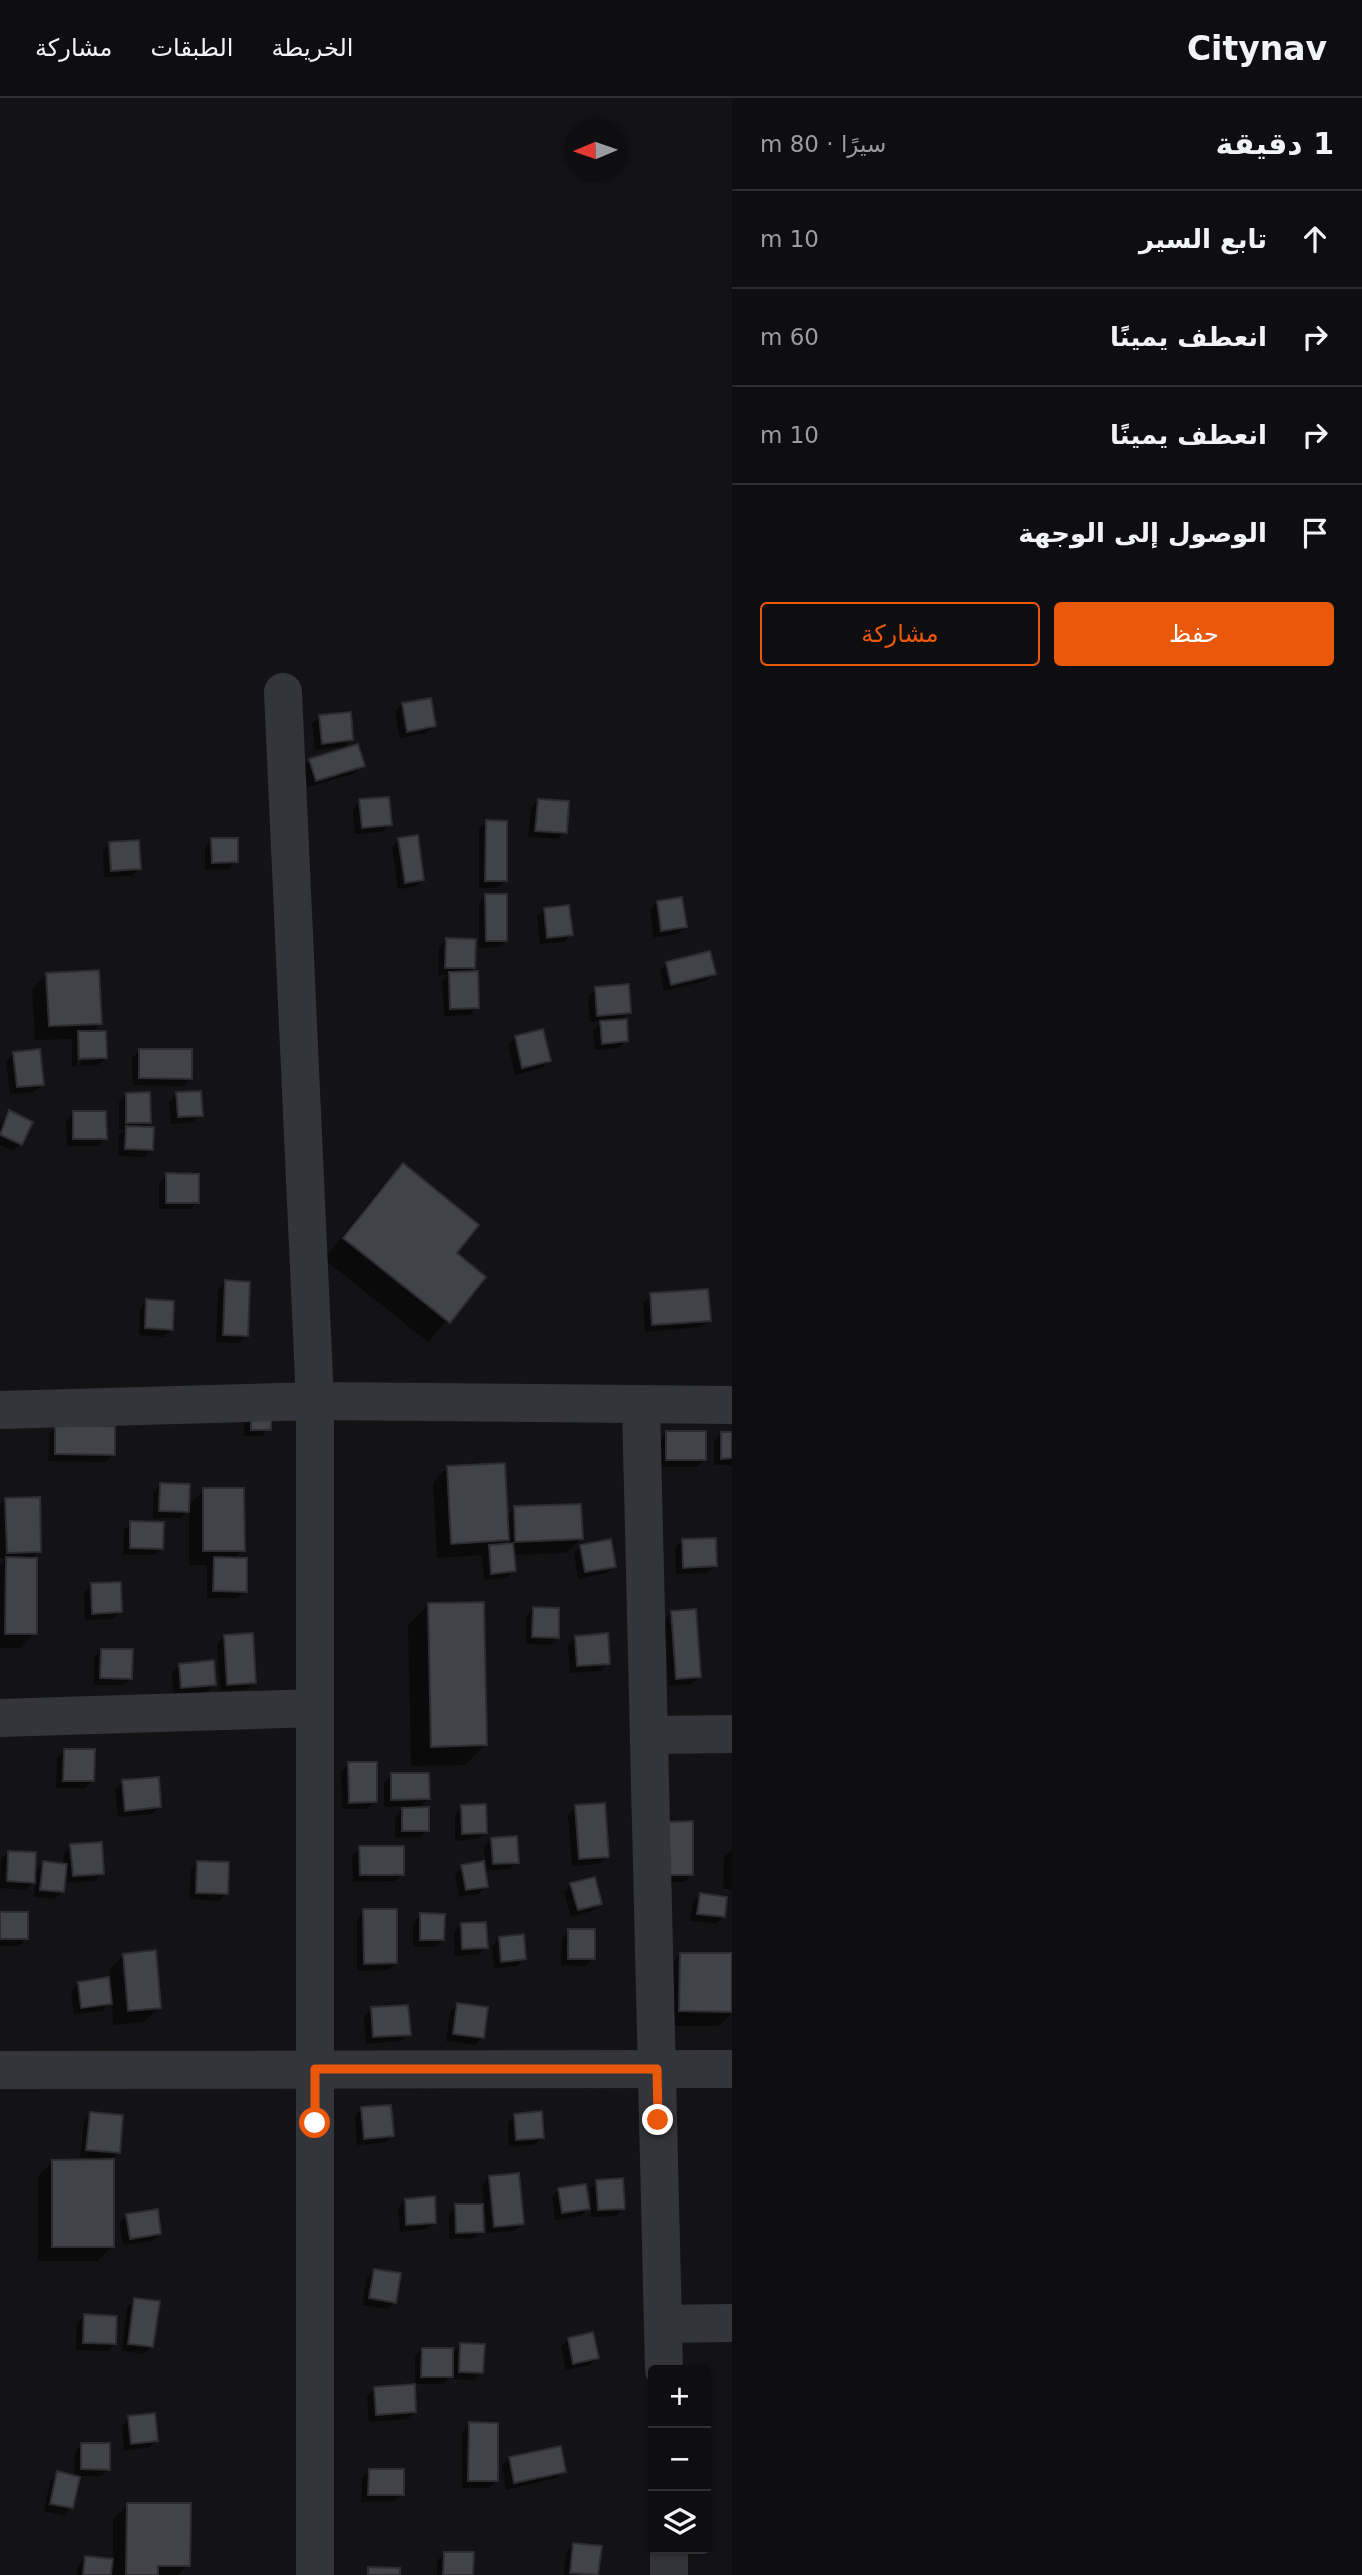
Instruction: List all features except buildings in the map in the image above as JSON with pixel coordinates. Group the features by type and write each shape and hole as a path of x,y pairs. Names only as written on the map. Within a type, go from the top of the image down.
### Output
{"street":[{"path":"283,692 315,1401 315,2575"},
{"path":"0,1410 315,1401 732,1405"},
{"path":"641,1404 664,2365"},
{"path":"0,1718 315,1708"},
{"path":"650,1735 732,1734"},
{"path":"0,2070 732,2068"},
{"path":"663,2324 732,2323"},
{"path":"669,2554 669,2575"}],"route":[{"path":"315,2123 315,2069 657,2069 658,2120"}]}
